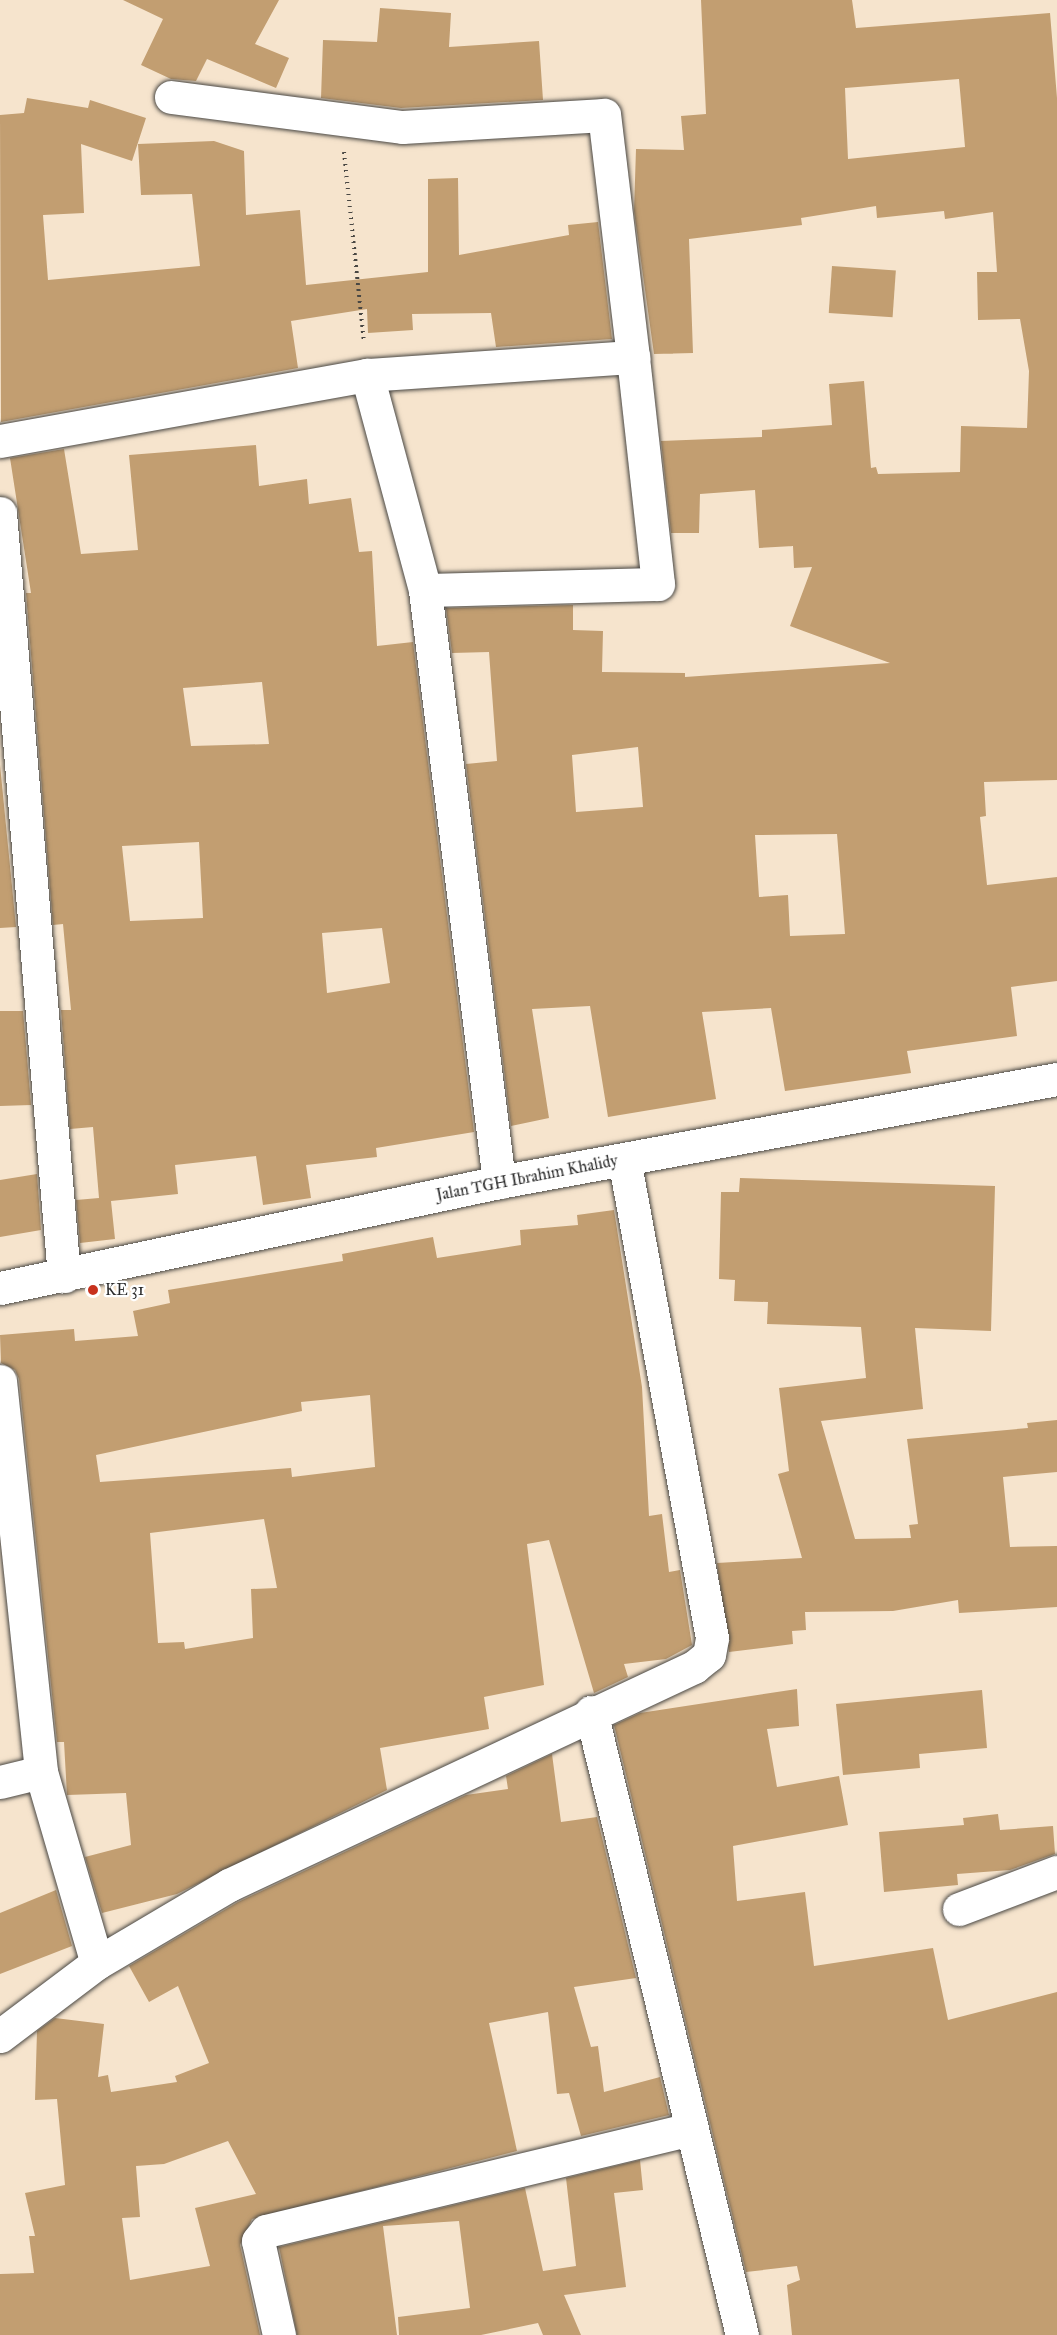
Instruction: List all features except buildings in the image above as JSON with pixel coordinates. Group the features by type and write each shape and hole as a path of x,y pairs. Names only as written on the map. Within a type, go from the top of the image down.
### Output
{"street":[{"path":"171,98 402,127 604,115 658,584 424,590"},
{"path":"0,441 367,375 633,357"},
{"path":"367,375 424,590 499,1182"},
{"path":"0,513 64,1276"},
{"name":"Jalan TGH Ibrahim Khalidy","path":"0,1288 499,1182 1057,1079"},
{"path":"0,2036 97,1963 229,1885 591,1712 694,1667 709,1655 712,1638 624,1160"},
{"path":"0,1381 41,1772 97,1963"},
{"path":"591,1712 690,2129 742,2335"},
{"path":"0,1782 41,1772"},
{"path":"959,1909 1057,1872"},
{"path":"279,2335 258,2241 266,2231 690,2129"}],"path":[{"path":"341,120 367,375"}],"place":[{"name":"KE 31","path":"93,1290"}]}
